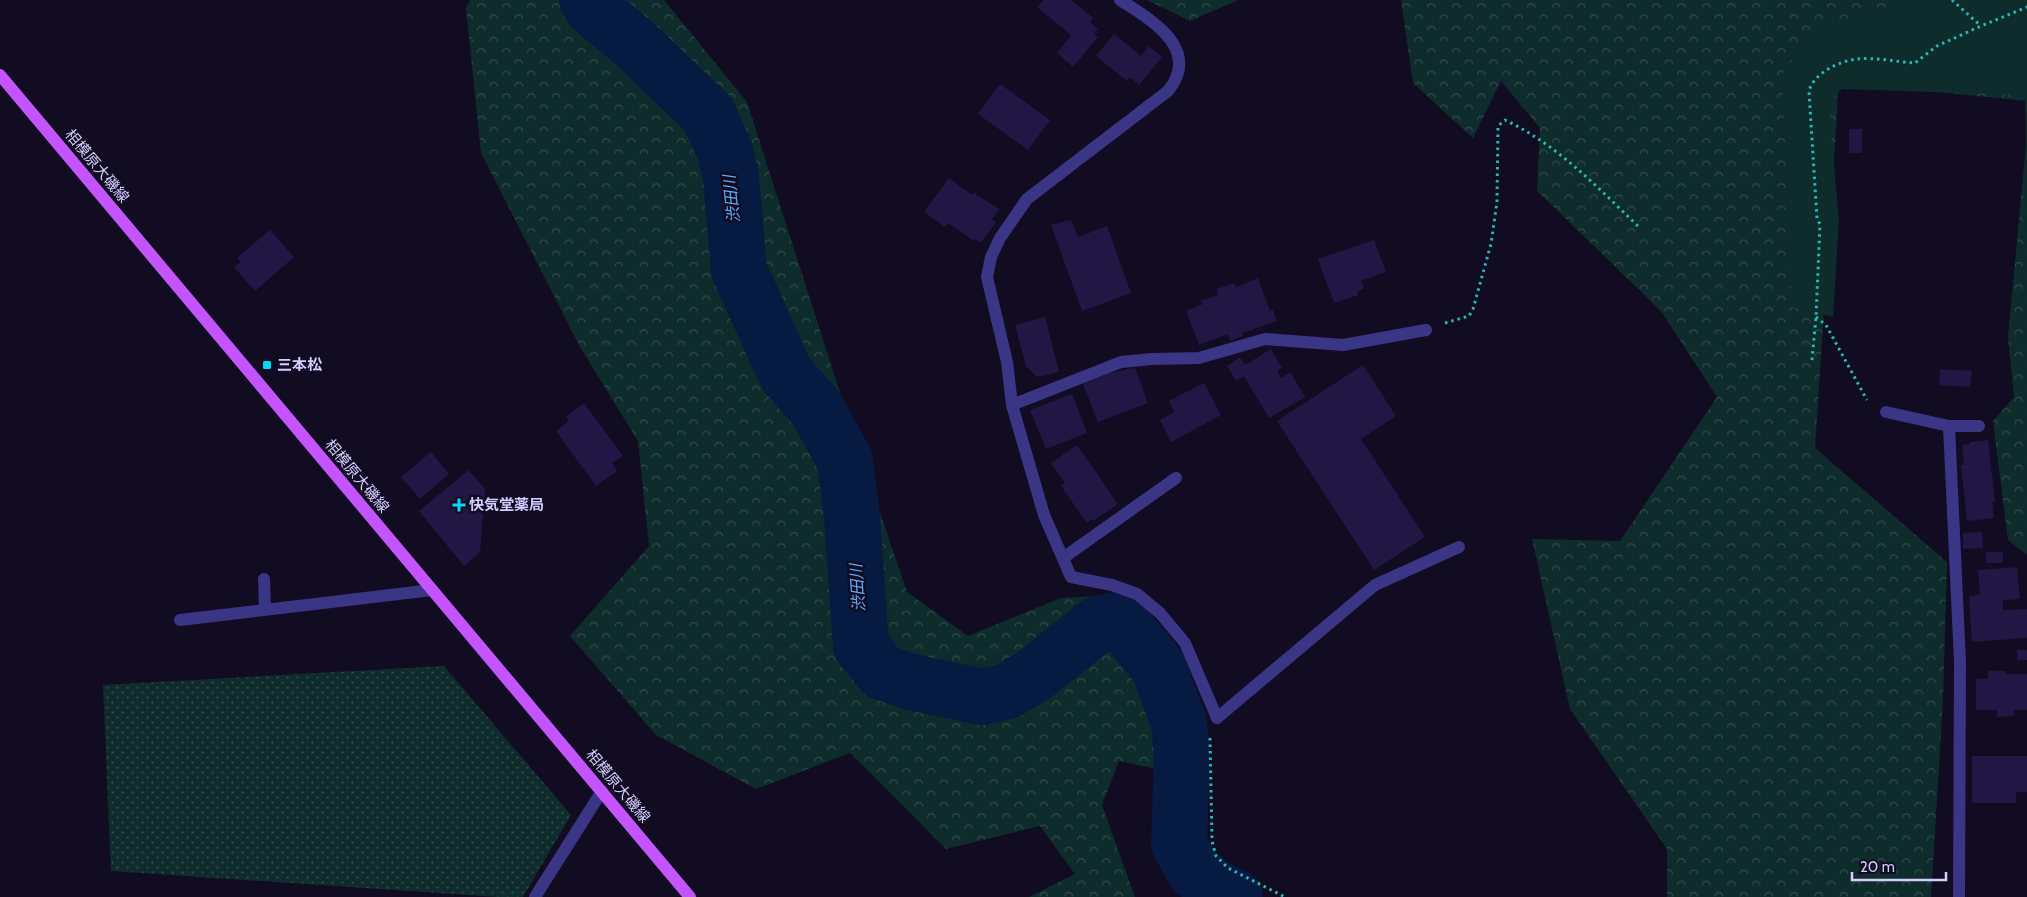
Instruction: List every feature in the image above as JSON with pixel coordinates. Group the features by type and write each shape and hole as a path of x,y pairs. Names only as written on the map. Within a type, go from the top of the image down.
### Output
{"main road":[{"name":"相模原大磯線","path":"0,75 690,897"}],"street":[{"path":"1120,0 1155,22 1165,33 1176,50 1179,63 1177,77 1168,91 1027,199 1000,238 991,257 987,277 1006,362 1012,405 1044,515 1071,577 1112,585 1137,594 1160,613 1185,643 1217,718 1375,586 1459,547"},
{"path":"1012,405 1121,362 1199,358 1265,339 1343,345 1426,330"},
{"path":"1886,412 1949,426 1979,426"},
{"path":"1949,426 1960,662 1960,897"},
{"path":"1063,558 1176,478"},
{"path":"264,579 265,609"},
{"path":"180,620 432,590"},
{"path":"535,897 602,791"}],"path":[{"path":"1952,0 1980,26"},
{"path":"1812,360 1820,224 1817,219 1808,91 1811,83 1818,75 1831,68 1857,59 1915,63 1937,46 1980,26 2027,8"},
{"path":"1426,330 1469,316 1473,309 1491,244 1497,202 1498,126 1505,120 1570,161 1640,228"},
{"path":"1816,317 1826,325 1871,407 1886,412"},
{"path":"1217,718 1210,739 1212,841 1216,856 1228,868 1285,897"}],"green space":[{"path":"470,0 664,0 747,102 849,421 907,592 968,636 1061,598 1114,595 1155,623 1186,677 1197,720 1157,769 1119,761 1102,805 1135,897 1029,897 1075,874 1040,826 946,849 850,753 756,789 656,735 570,636 649,546 638,441 580,347 481,153 466,8"},
{"path":"1147,0 1238,0 1190,21"},
{"path":"1401,0 2027,0 2027,101 1839,82 1815,448 1947,562 1943,700 1931,897 1667,897 1667,849 1570,709 1532,539 1620,541 1717,397 1661,311 1537,191 1540,128 1501,81 1473,138 1413,83"},
{"path":"1892,0 2027,0 2027,192 2025,95 1842,89 1828,101 1839,219 1833,317 1792,307 1782,75 1812,31 1889,7"},
{"path":"2027,134 2027,555 2008,540 1993,421 2014,397 2008,337"},
{"path":"444,666 571,815 523,897 498,897 111,871 103,685"}],"building":[{"path":"1044,0 1071,0 1093,18 1090,22 1098,29 1094,34 1098,37 1073,67 1057,53 1071,35 1037,7"},
{"path":"1114,34 1141,56 1149,46 1162,57 1139,85 1130,77 1127,81 1096,56"},
{"path":"1000,84 1050,120 1028,150 978,114"},
{"path":"1849,129 1862,129 1862,153 1849,153"},
{"path":"949,178 972,195 974,193 999,209 992,219 996,222 981,243 975,239 974,241 948,223 945,227 924,212"},
{"path":"1071,220 1078,237 1107,226 1131,293 1082,311 1051,225"},
{"path":"270,230 294,257 255,291 234,267 241,262 237,258"},
{"path":"1374,240 1386,272 1361,281 1364,288 1357,292 1358,295 1334,303 1318,259"},
{"path":"1258,278 1270,311 1273,310 1277,321 1242,333 1243,336 1230,341 1228,334 1199,345 1186,311 1203,304 1201,301 1218,295 1217,289 1234,283 1236,287"},
{"path":"1045,317 1059,372 1037,377 1026,366 1015,325"},
{"path":"1271,349 1282,368 1277,371 1281,378 1290,372 1305,397 1269,418 1244,376 1236,381 1227,366 1240,357 1245,365"},
{"path":"1363,365 1396,416 1361,439 1425,537 1374,570 1277,421"},
{"path":"1135,368 1148,403 1098,422 1083,384 1110,373"},
{"path":"1940,369 1972,371 1970,387 1939,385"},
{"path":"1204,383 1221,415 1171,442 1160,420 1174,412 1169,401"},
{"path":"1072,394 1087,433 1046,449 1030,410"},
{"path":"584,403 623,456 612,463 617,471 596,486 556,431 569,421 566,417"},
{"path":"1988,440 1995,502 1992,502 1994,518 1967,521 1961,465 1964,465 1962,445"},
{"path":"1077,445 1118,504 1087,523 1061,486 1065,483 1051,463"},
{"path":"431,452 449,474 420,499 401,477"},
{"path":"469,470 485,489 480,552 464,566 419,511"},
{"path":"1982,532 1983,548 1963,549 1963,533"},
{"path":"1986,552 2003,552 2003,563 1986,563"},
{"path":"2017,567 2020,599 2003,600 2003,610 2027,609 2027,638 1972,642 1969,596 1980,595 1978,570"},
{"path":"2017,650 2027,650 2027,660 2017,660"},
{"path":"1988,671 2005,671 2005,674 2027,674 2027,710 2014,710 2014,716 1997,717 1997,710 1976,710 1976,679 1988,679"},
{"path":"1972,756 2027,756 2027,792 2016,792 2016,803 1972,803"}],"waterway":[{"name":"渋田川","path":"587,0 592,8 635,44 708,114 725,151 731,178 739,270 786,374 816,408 845,460 852,516 861,646 882,672 911,682 982,697 1008,691 1034,675 1098,624 1115,620 1129,631 1159,668 1179,723 1182,754 1179,844 1194,871 1216,888 1235,897"}],"place":[{"name":"三本松","path":"267,365"},
{"name":"快気堂薬局","path":"459,505"}]}
